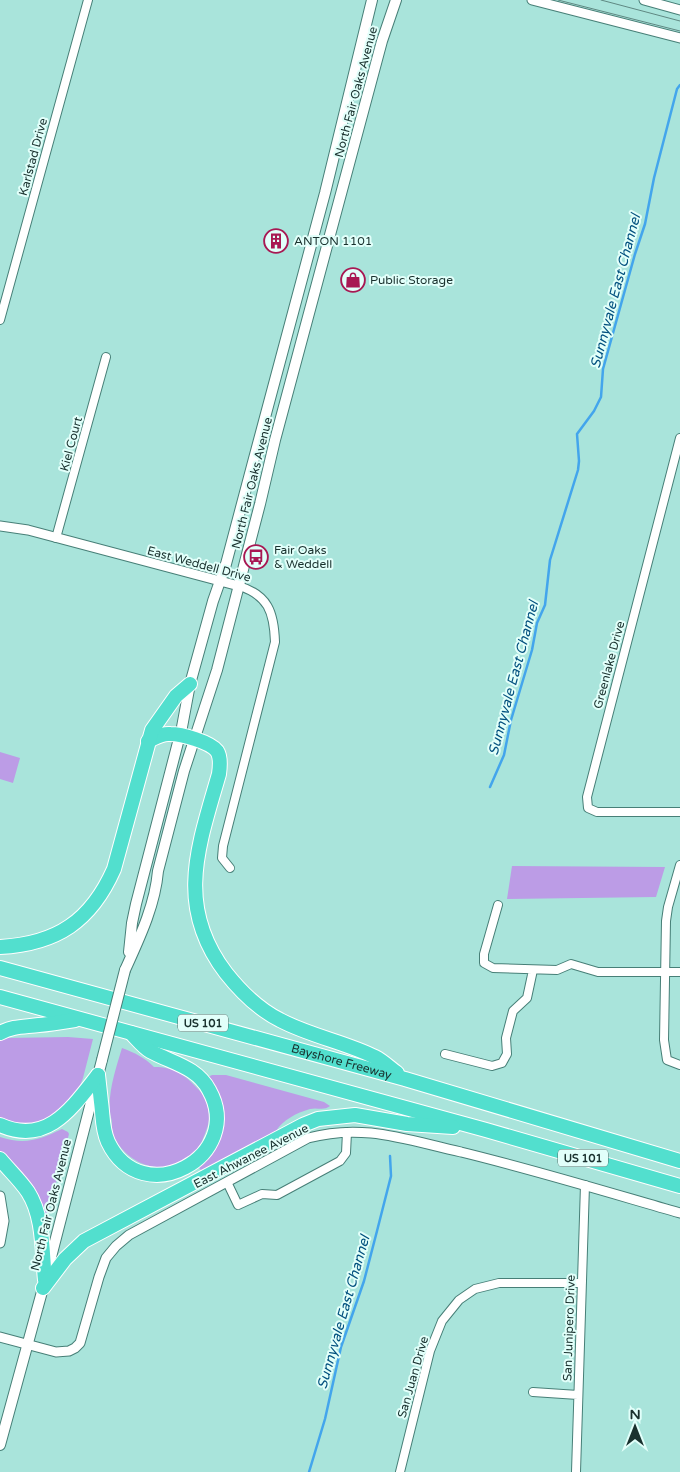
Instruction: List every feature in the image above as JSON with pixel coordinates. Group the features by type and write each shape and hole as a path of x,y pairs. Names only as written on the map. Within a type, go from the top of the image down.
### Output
{"highway":[{"path":"0,948 43,941 62,932 80,920 94,905 106,888 114,869 148,741 156,723 176,696 190,684"},
{"path":"148,741 160,735 170,734 209,744 218,752 220,762 219,774 199,847 195,869 198,914 204,935 213,955 236,986 250,1000 279,1020 376,1058 405,1079"},
{"name":"Bayshore Freeway","path":"0,968 405,1079 680,1161"},
{"name":"US 101","path":"0,997 486,1130 680,1186"},
{"path":"0,1033 21,1026 38,1026 82,1019"},
{"path":"98,1076 105,1133 116,1156 130,1167 151,1175 163,1175 185,1169 193,1164 204,1152 214,1133 216,1116 213,1099 205,1083 185,1066 149,1050 129,1032"},
{"path":"0,1125 22,1130 42,1128 50,1124 61,1118 72,1108 98,1076"},
{"path":"44,1284 65,1259 84,1241 283,1134 318,1119 355,1115 407,1124 486,1130"},
{"path":"0,1159 28,1193 34,1204 40,1229 44,1284"}],"main road":[{"name":"North Fair Oaks Avenue","path":"0,1445 28,1345 125,970 136,904 188,702 190,684 238,520 320,211 372,0"},
{"name":"North Fair Oaks Avenue","path":"125,970 150,908 157,883 158,871 194,739 217,670 273,446 382,41 396,0"}],"street":[{"name":"Karlstad Drive","path":"0,320 88,0"},
{"path":"532,0 680,38"},
{"path":"644,0 680,10"},
{"name":"Kiel Court","path":"56,538 106,357"},
{"name":"Greenlake Drive","path":"680,438 587,797 588,808 597,812 680,812"},
{"name":"East Weddell Drive","path":"0,526 15,527 238,586 251,590 264,601 271,614 275,642 223,846 222,858 230,868"},
{"path":"680,864 667,914 664,972 664,1040 666,1060 680,1065"},
{"path":"498,905 484,954 484,964 493,968 557,970 571,964 598,972 680,972"},
{"path":"445,1054 492,1066 502,1063 507,1054 506,1038 513,1011 527,998 533,970"},
{"path":"227,1182 238,1204 262,1194 278,1195 340,1161 346,1153 347,1132"},
{"name":"East Ahwanee Avenue","path":"0,1337 62,1353 75,1348 84,1336 99,1277 106,1258 116,1246 129,1235 308,1138 326,1133 378,1133 521,1167 680,1213"},
{"name":"San Junipero Drive","path":"576,1472 585,1185"},
{"path":"0,1196 4,1221 0,1243"},
{"name":"San Juan Drive","path":"400,1472 430,1351 442,1321 459,1300 475,1289 498,1283 582,1283"},
{"path":"533,1392 578,1395"}],"shaded area":[{"path":"0,752 20,758 13,783 0,779"},
{"path":"512,866 665,867 656,897 507,899"},
{"path":"68,1037 93,1039 83,1078 78,1091 68,1106 35,1125 0,1122 0,1040 6,1038"},
{"path":"122,1048 139,1056 154,1067 174,1070 194,1085 204,1097 208,1106 209,1116 205,1135 193,1155 178,1164 167,1167 145,1165 126,1153 113,1134 110,1096"},
{"path":"212,1075 226,1075 324,1102 330,1106 310,1109 295,1115 282,1123 276,1131 202,1171 199,1168 200,1164 213,1148 208,1077"},
{"path":"62,1129 69,1134 48,1213 40,1214 0,1155 0,1137 25,1141 46,1136"}],"waterway":[{"name":"Sunnyvale East Channel","path":"490,787 504,755 511,720 532,650 537,623 545,605 550,560 578,470 577,434 594,411 601,397 603,369 645,224 654,178 677,89 680,85"},
{"name":"Sunnyvale East Channel","path":"309,1472 325,1419 341,1347 364,1281 377,1231 391,1176 390,1156"}],"tram line":[{"path":"558,0 680,31"},
{"path":"601,0 680,21"}],"place":[{"name":"ANTON 1101","path":"276,241"},
{"name":"Public Storage","path":"353,280"},
{"name":"Fair Oaks & Weddell","path":"256,557"}]}
